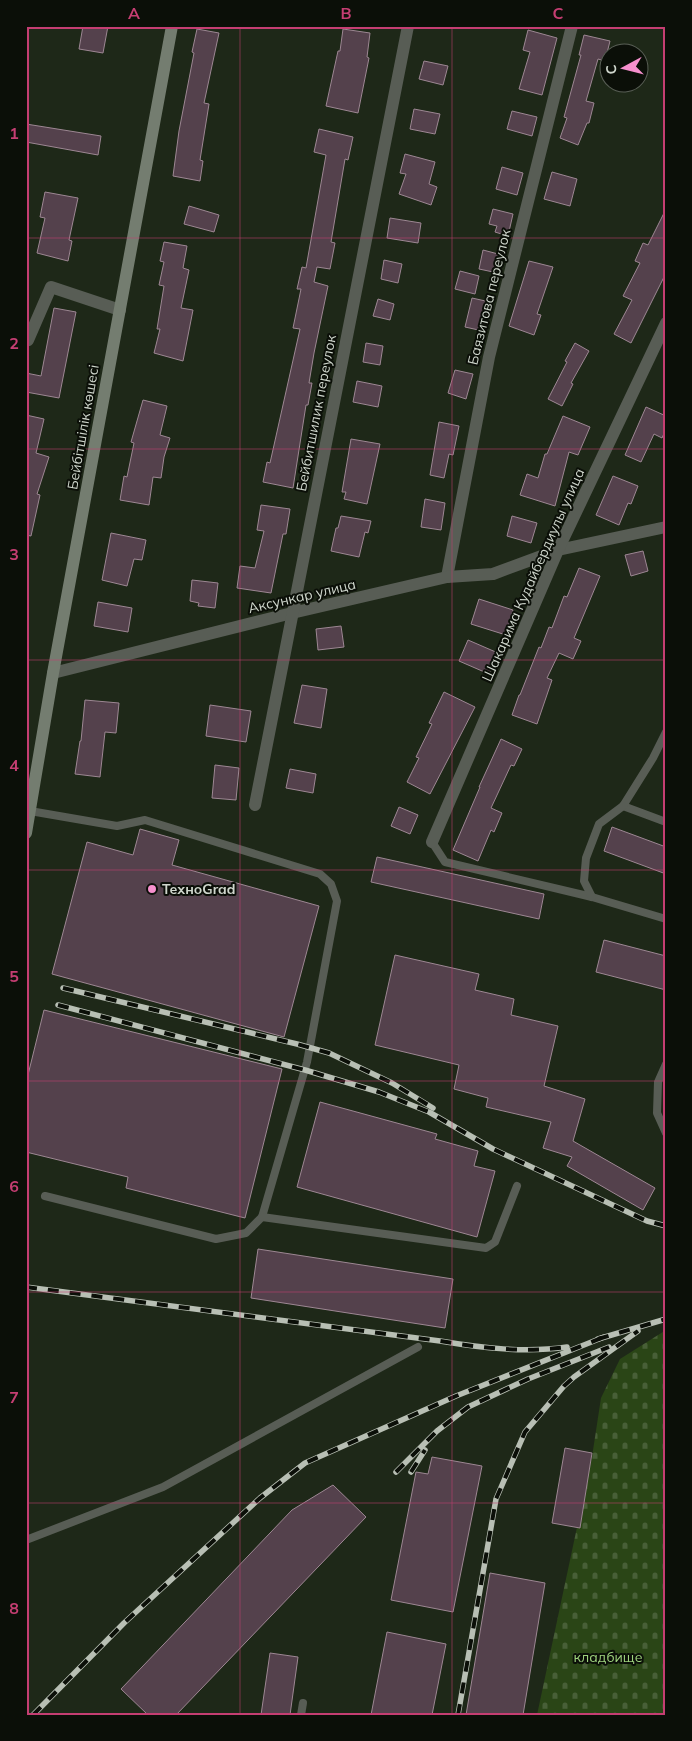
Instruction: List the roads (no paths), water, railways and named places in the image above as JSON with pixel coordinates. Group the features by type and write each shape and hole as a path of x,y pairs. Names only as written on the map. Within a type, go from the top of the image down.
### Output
{"street":[{"name":"Бейбітшілік көшесі","path":"28,822 172,26"},
{"name":"Бейбитшилик переулок","path":"254,806 408,26"},
{"name":"Баязитова переулок","path":"447,577 489,357 572,26"},
{"path":"26,340 28,340 51,286 120,310"},
{"name":"Шакарима Кудайбердиулы улица","path":"432,842 558,550 666,324"},
{"name":"Аксункар улица","path":"54,673 292,613 447,577 493,574 558,550 666,527"}],"lane":[{"path":"592,897 584,881 586,858 599,824 623,806 653,758 666,732"},
{"path":"623,806 666,822"},
{"path":"28,822 117,826 145,820 320,874 331,884 337,901 307,1062 262,1217 246,1234 216,1239 45,1196"},
{"path":"432,842 445,862 592,897 666,919"},
{"path":"666,1064 658,1082 657,1113 666,1133"},
{"path":"262,1217 486,1248 495,1242 517,1186"},
{"path":"26,1540 163,1487 418,1347"},
{"path":"301,1715 304,1703"}],"railway":[{"path":"63,988 329,1053 392,1083 433,1108"},
{"path":"58,1005 305,1070 379,1092 429,1112 493,1149 647,1221 666,1226"},
{"path":"26,1287 488,1348 535,1350 567,1347"},
{"path":"598,1339 666,1319"},
{"path":"458,1715 496,1499 525,1432 574,1377 638,1331"},
{"path":"33,1715 124,1623 260,1498 305,1463 456,1396 604,1337"},
{"path":"396,1472 437,1431 468,1407 528,1379 609,1347"},
{"path":"411,1472 425,1450"}],"place":[{"name":"ТехноGrad","path":"152,889"}],"park label":[{"name":"кладбище","path":"608,1657"}]}
